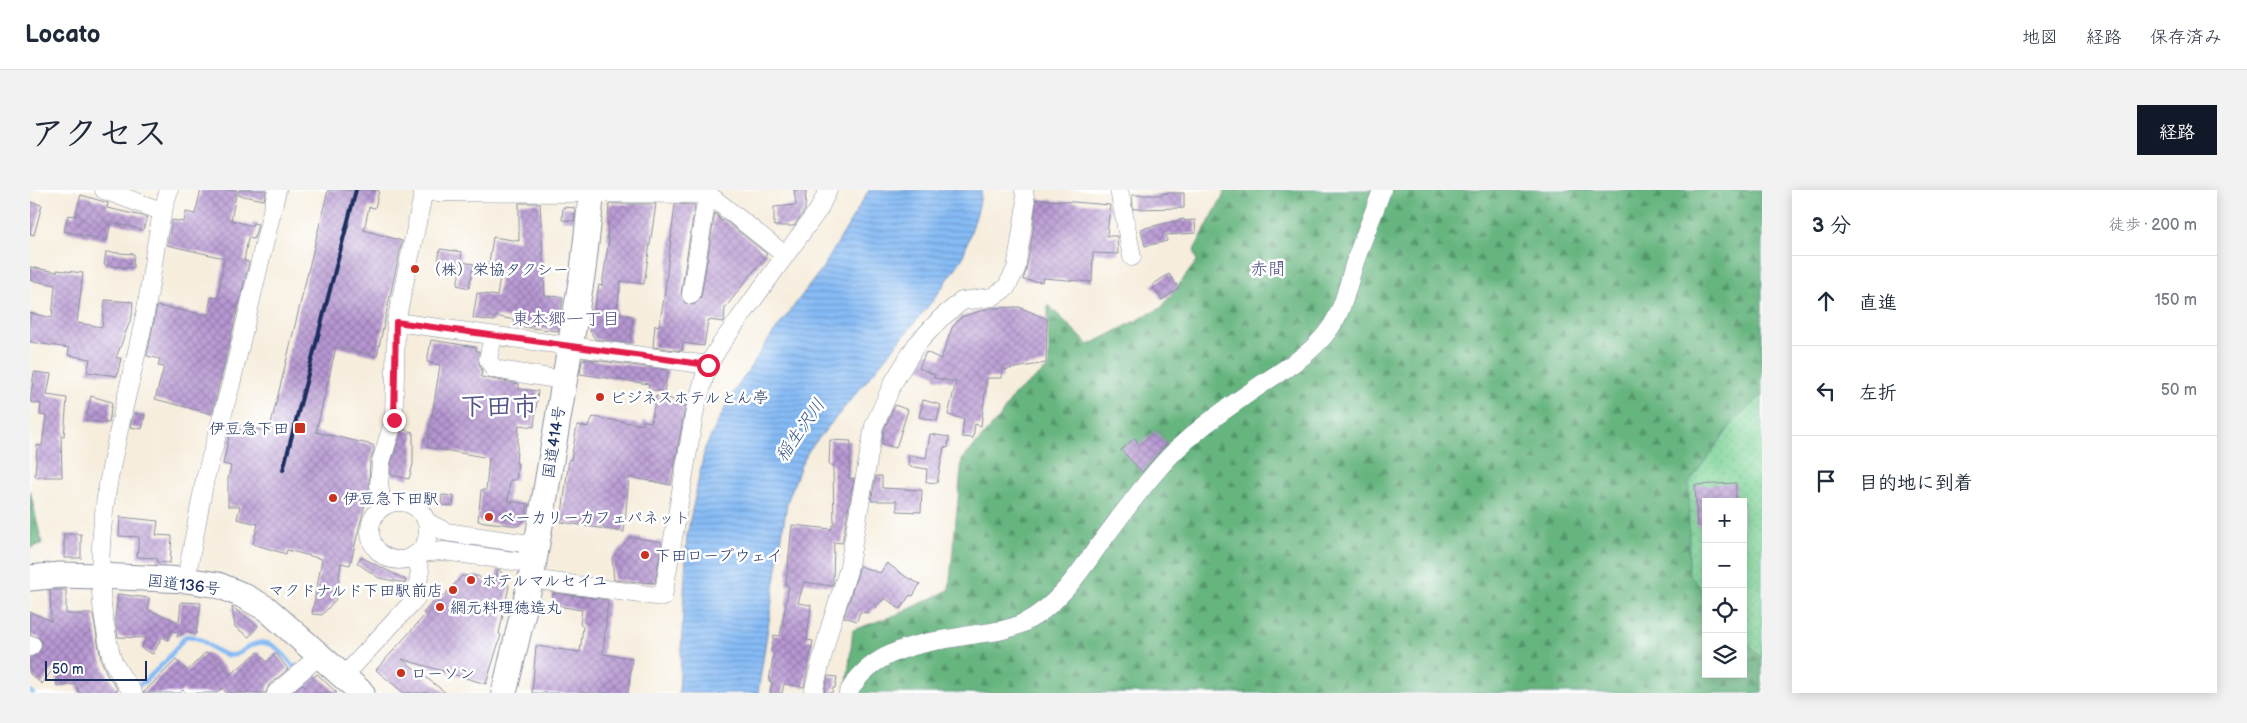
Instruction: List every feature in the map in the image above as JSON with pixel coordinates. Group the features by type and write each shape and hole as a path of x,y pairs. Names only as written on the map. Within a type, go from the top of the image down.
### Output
{"highway":[{"name":"国道414号","path":"504,693 532,567 583,270 592,192"},
{"name":"国道136号","path":"30,578 60,575 99,576 186,580 218,585 242,595 267,609 306,667 343,677 362,693"}],"street":[{"path":"104,190 161,211"},
{"path":"133,693 114,662 109,647 99,576 102,524 120,426 144,322 161,211 168,190"},
{"path":"186,580 205,479 278,190"},
{"path":"343,677 416,598 420,570 416,554 427,538 427,522 423,515 412,505 397,502 383,507 375,515 371,525 371,536 375,546 383,554 393,559 404,559 416,554 444,551 521,562 532,567 662,597 695,410 708,365 721,344 819,209 828,190"},
{"path":"813,693 830,627 848,571 874,426 893,383 916,345 940,318 962,301 992,297 1006,288 1016,270 1026,204 1024,190"},
{"path":"1119,190 1132,257"},
{"path":"848,693 855,680 872,663 890,653 949,639 1005,630 1019,625 1046,608 1072,584 1123,513 1172,454 1232,405 1307,354 1328,332 1339,314 1357,256 1382,190"},
{"path":"383,507 379,485 381,462 394,420 396,322 424,191 708,192 785,255"},
{"path":"691,295 708,192"},
{"path":"396,322 493,337 569,345 708,365"},
{"path":"493,337 488,359 494,369 563,380"},
{"path":"427,522 446,532 523,543 532,567"},
{"path":"276,693 306,667"}],"green space":[{"path":"1226,190 1762,190 1762,395 1735,420 1689,483 1689,574 1702,589 1702,678 1747,678 1747,641 1762,658 1762,693 846,693 853,630 901,613 949,590 962,460 999,418 1014,395 1049,367 1048,305 1089,345 1161,308 1197,261 1194,250"},
{"path":"1762,395 1762,658 1747,641 1747,498 1702,498 1702,589 1689,574 1689,483 1735,420"},
{"path":"30,490 42,544 30,548"}],"water":[{"name":"稲生沢川","path":"869,190 982,190 978,210 962,259 935,298 809,450 801,465 787,503 758,693 679,693 687,535 705,448 730,398 769,339 824,266"}],"building":[{"path":"201,190 237,190 231,220 252,226 253,223 258,224 254,239 248,238 244,261 249,262 212,414 155,399 164,367 158,366 160,359 147,356 157,306 208,315 211,297 218,298 224,258 167,245 172,220 184,222 186,212 195,214"},
{"path":"239,190 266,190 264,200 238,195"},
{"path":"328,190 379,190 375,208 369,207 364,230 402,241 377,356 336,347 316,432 373,445 374,450 370,461 369,488 350,565 341,563 336,599 322,615 312,614 322,559 287,550 286,554 253,544 258,524 237,519 240,506 228,506 228,479 231,466 223,464 232,423 269,432"},
{"path":"794,190 806,190 805,210 794,226 774,226 774,207 796,205"},
{"path":"1162,193 1184,193 1184,208 1133,209 1132,195 1162,195"},
{"path":"81,195 108,203 107,208 147,217 143,230 111,222 107,241 64,231 68,215 75,216"},
{"path":"1036,199 1110,205 1107,236 1117,236 1118,254 1093,253 1092,282 1043,278 1042,282 1023,280 1033,231"},
{"path":"30,202 42,205 34,235 30,234"},
{"path":"519,203 540,203 545,296 563,297 558,331 514,326 515,320 495,316 494,321 473,318 477,293 497,296 501,271 488,269 493,237 519,241"},
{"path":"609,204 656,204 644,284 621,281 616,314 633,316 630,343 595,339 590,331 599,285 602,286 609,239 607,239"},
{"path":"675,204 695,205 681,293 685,303 694,305 701,297 715,213 722,222 723,220 727,222 767,254 725,308 724,322 708,320 704,346 683,343 682,351 653,347 655,325 659,326 664,298"},
{"path":"563,207 575,208 574,221 562,220"},
{"path":"1184,219 1184,221 1195,220 1196,233 1166,235 1167,241 1145,246 1141,229"},
{"path":"440,249 462,252 460,266 438,263"},
{"path":"106,252 134,254 133,268 104,265"},
{"path":"462,262 474,264 469,288 457,285"},
{"path":"30,267 57,272 57,270 83,273 77,323 102,327 105,300 133,302 132,316 116,358 121,358 117,376 87,372 90,359 68,355 69,348 30,342 30,313 52,318 55,285 30,280"},
{"path":"1169,274 1179,288 1162,300 1152,285"},
{"path":"1019,307 1047,319 1046,363 1003,370 1002,378 987,378 981,426 975,424 973,438 962,437 964,419 948,415 956,382 934,378 935,375 919,368 926,352 941,359 952,328 961,317 990,308"},
{"path":"431,340 476,347 476,351 479,351 479,364 482,370 481,377 519,384 519,389 538,391 534,427 519,425 516,480 510,480 508,501 528,504 525,520 518,526 478,521 481,490 486,490 489,458 427,447 440,365 427,362"},
{"path":"582,360 668,370 664,392 648,389 649,384 580,374"},
{"path":"34,372 51,374 47,395 67,398 64,436 61,436 62,477 35,477 37,445 42,446 46,416 40,415 41,404 30,402"},
{"path":"91,396 112,402 109,423 86,421"},
{"path":"656,396 686,402 671,485 629,477 624,532 561,522 569,459 571,460 577,425 588,427 593,417 643,425 643,421 651,422"},
{"path":"923,400 941,405 937,421 919,417"},
{"path":"895,405 908,410 896,448 882,444 884,429"},
{"path":"134,413 145,415 142,429 130,427"},
{"path":"402,429 413,432 413,464 409,479 391,475 391,464"},
{"path":"1155,431 1167,444 1142,472 1121,450 1135,438 1139,445"},
{"path":"930,434 949,437 948,448 944,447 937,483 926,482 927,469 908,466 909,455 926,458"},
{"path":"830,440 851,441 849,479 854,478 842,543 834,542 833,583 832,586 804,582 798,603 811,605 807,640 813,641 804,687 784,684 782,693 770,693 772,682 769,681 774,652 771,651 774,635 780,636 789,586 786,585 792,525 832,529 832,525 834,525 833,465 829,465"},
{"path":"876,476 882,476 882,488 922,490 921,512 897,511 897,501 871,501"},
{"path":"1736,483 1736,498 1702,498 1702,526 1697,526 1695,485"},
{"path":"442,495 454,496 453,506 441,505"},
{"path":"120,517 158,521 156,535 172,536 170,563 157,562 157,558 137,557 139,537 119,536"},
{"path":"64,534 81,534 81,558 64,558"},
{"name":"下田ロープウェイ","path":"631,537 662,542 655,583 614,580 612,558"},
{"path":"361,557 406,580 405,583 379,578 357,563"},
{"path":"887,563 906,577 920,584 913,596 910,595 900,609 885,598 870,613 860,612 857,621 844,617 860,566 880,573"},
{"path":"498,569 509,586 499,634 501,635 486,684 402,659 446,693 404,693 376,670 425,615 423,613 441,594 443,597 462,576 478,576 494,588"},
{"path":"50,590 66,590 66,614 93,614 101,660 109,679 118,690 111,693 79,693 76,684 57,687 56,665 42,684 30,674 30,660 40,653 42,647 40,638 30,635 30,612 51,621"},
{"path":"553,593 608,600 603,654 632,658 628,693 532,693 536,646 580,652 583,627 580,624 582,610 551,605"},
{"path":"118,594 149,598 148,610 179,622 181,602 201,603 196,634 186,631 177,637 178,632 172,631 168,640 162,637 153,654 141,648 146,638 118,637 115,618"},
{"path":"232,607 258,626 249,637 235,627"},
{"path":"258,652 267,662 276,653 288,669 269,685 266,693 227,693 222,688 217,693 186,693 183,690 180,693 143,693 176,660 187,671 205,653 209,653 231,674"},
{"path":"317,674 337,693 292,693 302,684 305,687"},
{"path":"828,676 837,677 835,688 833,688 832,693 824,693"}],"waterway":[{"path":"134,688 144,682 166,661 186,636 203,641 217,651 230,655 236,654 254,644 268,643 280,651 297,671"},
{"path":"302,677 316,693"}],"railway":[{"path":"283,470 356,190"}],"place":[{"name":"（株）栄協タクシー","path":"415,269"},
{"name":"ビジネスホテルとん亭","path":"600,397"},
{"name":"伊豆急下田","path":"300,428"},
{"name":"伊豆急下田駅","path":"333,498"},
{"name":"ベーカリーカフェパネット","path":"489,517"},
{"name":"下田ロープウェイ","path":"645,555"},
{"name":"ホテルマルセイユ","path":"471,580"},
{"name":"マクドナルド下田駅前店","path":"453,590"},
{"name":"網元料理徳造丸","path":"440,607"},
{"name":"ローソン","path":"401,673"}],"district":[{"name":"赤間","path":"1268,269"},
{"name":"東本郷一丁目","path":"566,319"},
{"name":"下田市","path":"499,406"}],"route":[{"path":"394,420 396,322 493,337 569,345 708,365"}]}
